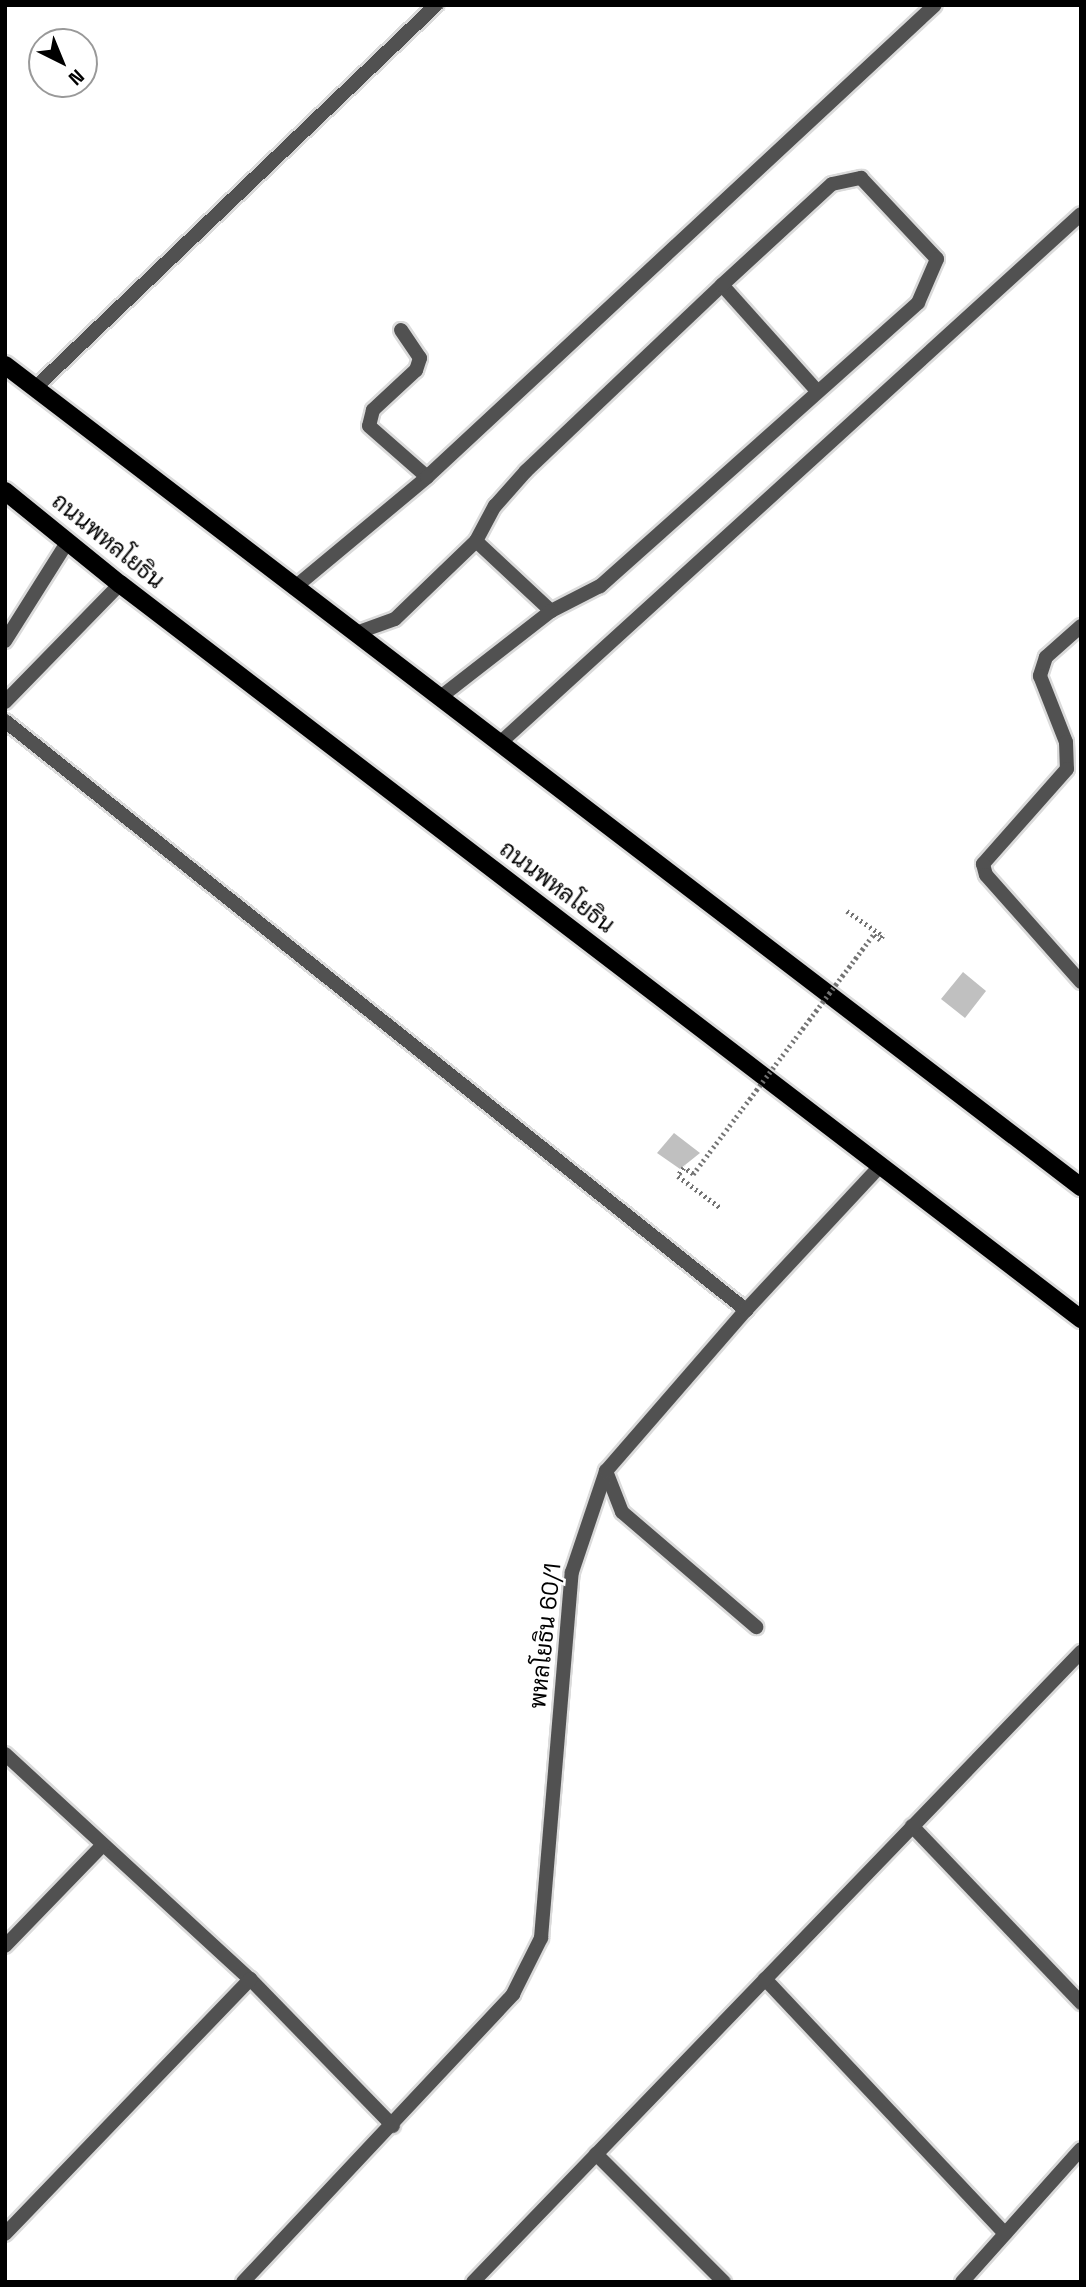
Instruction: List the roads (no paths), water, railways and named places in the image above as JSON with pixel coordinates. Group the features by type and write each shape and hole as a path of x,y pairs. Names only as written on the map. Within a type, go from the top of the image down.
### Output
{"main road":[{"path":"5,365 294,588 442,696 1081,1187"},
{"name":"ถนนพหลโยธิน","path":"5,491 120,584 1081,1319"}],"street":[{"path":"35,388 436,5"},
{"path":"294,588 427,477 935,5"},
{"path":"356,633 395,619 476,541 495,506 526,471 722,285 832,184 861,178 937,259 918,303 600,586 551,611 442,696"},
{"path":"501,742 1081,214"},
{"path":"722,285 817,391"},
{"path":"401,330 420,358 416,370 373,410 369,426 427,477"},
{"path":"5,641 68,541"},
{"path":"476,541 551,611"},
{"path":"5,702 120,584"},
{"path":"1081,626 1046,657 1040,676 1066,742 1067,769 983,864 986,875 1081,982"},
{"path":"5,720 746,1310"},
{"name":"พหลโยธิน 60/1","path":"243,2282 393,2126 513,1994 541,1938 572,1572 606,1471 746,1310 881,1165"},
{"path":"606,1471 622,1512 756,1627"},
{"path":"473,2282 1081,1652"},
{"path":"5,1754 250,1979 393,2126"},
{"path":"912,1826 1081,2003"},
{"path":"5,1946 103,1844"},
{"path":"5,2234 250,1979"},
{"path":"765,1979 1005,2234"},
{"path":"962,2282 1081,2149"},
{"path":"596,2154 724,2282"}]}
